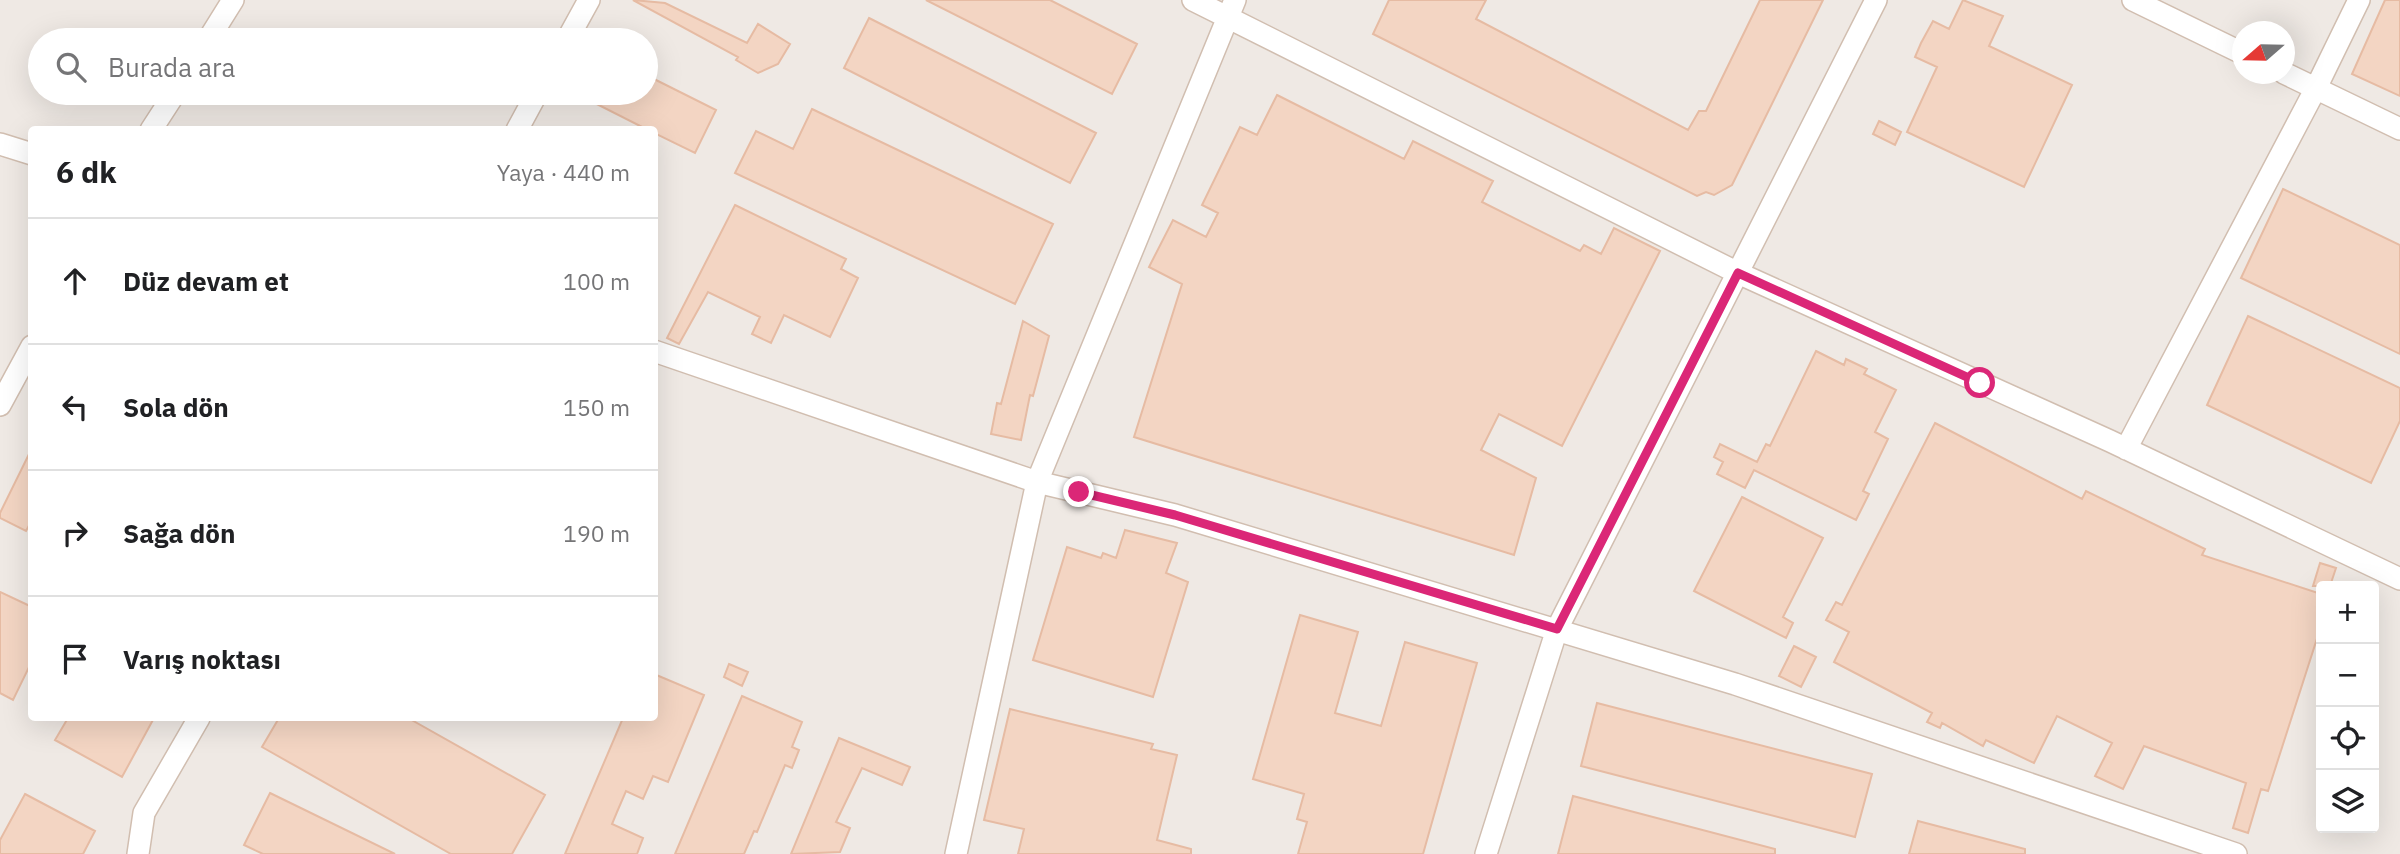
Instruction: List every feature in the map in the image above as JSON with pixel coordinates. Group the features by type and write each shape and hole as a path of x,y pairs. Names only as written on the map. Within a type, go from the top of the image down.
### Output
{"street":[{"path":"216,28 233,0"},
{"path":"574,28 589,0"},
{"path":"1193,0 1231,8 1738,273 2126,449 2400,579"},
{"path":"1486,854 1557,629 1876,0"},
{"path":"2133,0 2232,47"},
{"path":"2126,449 2316,88 2359,0"},
{"path":"956,854 1037,482 1231,8"},
{"path":"2295,78 2400,129"},
{"path":"153,126 167,105"},
{"path":"519,126 531,105"},
{"path":"0,144 28,153"},
{"path":"658,352 1037,482 1175,515 1735,684 2236,854"},
{"path":"0,405 28,353"},
{"path":"138,854 144,813 197,721"}],"shaded area":[{"path":"0,0 2400,0 2400,854 0,854"}],"building":[{"path":"633,0 665,3 747,43 758,24 790,44 778,64 758,73 736,60 738,57"},
{"path":"926,0 1050,0 1137,44 1112,94"},
{"path":"1389,0 1486,0 1476,19 1688,130 1699,111 1706,111 1760,0 1823,0 1732,185 1714,195 1706,192 1697,196 1373,34"},
{"path":"1963,0 2003,16 1989,46 2072,85 2024,187 1907,132 1937,67 1915,57 1933,21 1949,29"},
{"path":"2385,0 2400,0 2400,96 2352,74"},
{"path":"869,18 1096,133 1070,183 844,68"},
{"path":"658,81 716,110 695,153 658,135 658,126 640,126 599,105 658,105"},
{"path":"1277,95 1404,159 1413,141 1493,181 1482,202 1580,251 1584,245 1601,254 1614,228 1660,251 1562,446 1499,414 1481,450 1536,478 1514,555 1134,437 1182,284 1149,267 1173,220 1206,237 1218,213 1202,205 1240,127 1257,135"},
{"path":"812,109 1053,224 1015,304 735,173 756,131 793,149"},
{"path":"1879,121 1901,132 1895,145 1873,134"},
{"path":"2283,189 2400,245 2400,354 2241,278"},
{"path":"735,205 846,259 841,269 858,278 830,337 784,315 771,343 752,334 760,317 708,292 679,344 667,338"},
{"path":"2248,316 2400,388 2400,421 2371,483 2207,405"},
{"path":"1023,321 1049,336 1033,396 1030,395 1021,440 991,434 997,403 1001,404"},
{"path":"1816,351 1844,365 1846,359 1867,369 1864,374 1896,390 1875,432 1888,439 1863,491 1869,494 1856,520 1754,470 1745,488 1717,474 1723,462 1714,457 1720,444 1757,462 1766,444 1770,446"},
{"path":"1935,423 2082,499 2086,491 2205,549 2202,555 2316,592 2316,642 2268,791 2261,789 2248,833 2233,828 2246,783 2144,746 2123,789 2095,776 2112,743 2057,716 2034,763 1986,740 1983,746 1942,723 1940,728 1927,722 1932,713 1834,662 1849,632 1826,620 1836,602 1842,605"},
{"path":"28,456 26,531 0,518"},
{"path":"1742,497 1823,538 1783,617 1793,623 1786,638 1694,591"},
{"path":"1125,530 1177,543 1166,573 1188,582 1153,697 1033,660 1067,547 1101,558 1103,553 1116,558"},
{"path":"2320,563 2336,568 2332,581 2316,581 2316,586 2313,586"},
{"path":"0,592 28,605 28,669 13,700 0,693"},
{"path":"1300,615 1358,632 1335,713 1381,726 1405,642 1477,663 1423,854 1298,854 1307,822 1297,819 1304,794 1253,779"},
{"path":"1794,646 1816,657 1801,687 1779,676"},
{"path":"729,664 748,672 742,686 724,677"},
{"path":"658,676 704,695 668,782 653,776 643,799 626,791 617,812 612,824 643,838 637,854 565,854 622,721 658,721"},
{"path":"742,696 802,722 792,747 799,750 792,768 785,765 757,832 754,831 744,854 675,854"},
{"path":"1597,703 1872,774 1855,837 1581,766"},
{"path":"1010,709 1153,744 1151,749 1177,755 1157,840 1191,849 1191,854 1018,854 1024,829 984,820"},
{"path":"66,721 152,721 122,777 55,740"},
{"path":"277,721 413,721 545,795 512,854 451,854 262,747"},
{"path":"839,738 910,767 902,785 862,768 836,822 850,828 840,852 791,854"},
{"path":"270,793 395,854 263,854 244,845"},
{"path":"25,794 95,831 83,854 0,854 0,840"},
{"path":"1573,796 1775,849 1775,854 1558,854"},
{"path":"1918,821 2025,849 2025,854 1909,854"}],"route":[{"path":"1079,492 1175,515 1557,629 1738,273 1980,383"}]}
